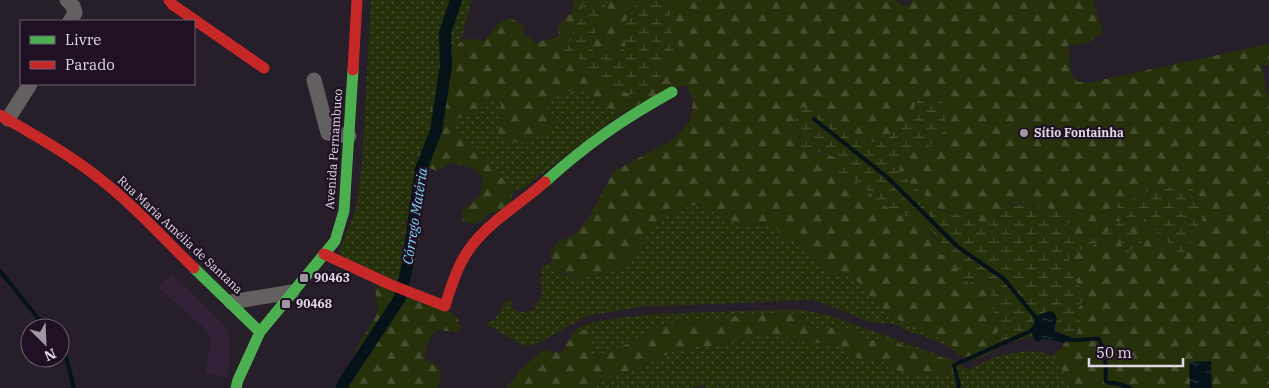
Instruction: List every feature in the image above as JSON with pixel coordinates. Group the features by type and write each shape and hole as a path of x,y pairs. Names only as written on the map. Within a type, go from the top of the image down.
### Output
{"street":[{"path":"67,0 73,6 75,13 71,20"},
{"path":"168,0 195,20"},
{"name":"Avenida Pernambuco","path":"236,388 260,332 335,241 344,211 355,54 356,0"},
{"path":"195,20 264,68"},
{"path":"314,80 328,133 349,136"},
{"path":"4,117 29,85"},
{"path":"324,254 389,284 445,306 455,275 473,243 591,142 644,106 672,92"},
{"name":"Rua Maria Amélia de Santana","path":"4,117 51,144 125,200 260,332"},
{"path":"231,302 292,292"}],"shaded area":[{"path":"171,274 226,328 230,338 227,377 205,373 210,336 203,327 159,288"}],"green space":[{"path":"371,0 472,0 460,44 450,57 439,60 427,128 416,159 397,283 338,255 356,209 362,164"},
{"path":"574,0 586,0 582,6 583,11 579,23 574,25 571,40 563,48 583,59 586,67 621,89 639,92 660,80 661,71 679,45 669,26 671,0 896,0 901,5 910,5 913,0 1093,0 1103,31 1087,42 1068,45 1071,75 1078,82 1092,82 1269,44 1269,65 1261,66 1269,97 1269,388 1074,388 1053,357 1057,350 1062,349 1064,343 1078,332 1078,309 1084,299 1070,269 1069,258 1080,249 1111,236 1121,239 1121,245 1131,233 1131,222 1138,212 1151,227 1156,229 1182,255 1202,224 1180,184 1164,190 1148,191 1137,198 1120,204 1117,208 1120,221 1114,228 1091,241 1083,239 1063,226 1075,216 1071,213 1042,208 1027,203 1005,207 991,221 984,223 972,221 932,206 925,201 925,195 909,183 899,171 901,158 908,150 928,147 935,141 945,123 943,105 937,96 915,104 914,116 896,129 886,140 872,142 825,117 813,108 794,117 799,127 799,138 815,153 832,155 840,160 845,176 854,177 859,186 869,189 877,201 920,220 929,228 934,238 942,243 977,279 989,284 998,332 995,334 998,345 1004,346 980,358 966,356 946,340 913,329 896,318 874,302 862,285 849,274 831,274 821,262 806,254 795,241 783,239 774,223 752,227 738,224 717,213 694,205 681,209 655,222 638,252 611,273 576,279 564,273 554,271 550,252 559,241 573,236 588,219 614,171 674,139 691,120 693,100 686,85 662,92 619,115 585,92 570,91 561,94 553,99 546,111 559,119 559,126 528,142 518,143 498,134 501,104 492,95 484,100 481,111 476,116 466,115 457,119 454,128 476,147 481,156 487,157 494,167 497,176 504,177 508,186 513,191 511,201 503,213 489,212 482,222 472,224 463,221 462,213 477,198 481,191 482,177 475,169 452,163 436,171 427,167 428,158 438,131 452,52 455,47 468,39 478,39 483,42 499,23 508,18 524,27 523,35 533,38 535,44 559,36 558,25 572,12"},
{"path":"586,0 608,0 603,10 608,13 592,38 591,43 595,53 606,50 616,53 625,47 625,22 637,0 671,0 669,26 679,45 661,71 660,80 649,88 629,95 621,89 615,91 600,83 577,56 571,62 564,54 563,48 571,40 574,25 579,22 583,11 582,6"},
{"path":"608,0 637,0 628,19 625,47 616,53 606,50 595,53 591,43 592,38 607,13 603,10"},
{"path":"450,57 440,124 436,140 426,160 427,167 415,268 407,287 397,283 416,159 427,128 439,60"},
{"path":"570,90 585,92 619,115 521,190 513,191 508,186 504,177 497,176 494,167 481,156 476,147 454,128 457,119 481,111 484,100 492,95 501,104 498,134 553,114 546,111 551,99"},
{"path":"932,95 943,103 946,109 948,115 945,119 947,129 928,147 908,150 906,156 901,158 899,171 925,195 925,201 932,206 979,223 989,222 998,216 1004,207 1027,203 1042,208 1068,211 1075,216 1069,223 1063,226 1083,239 1091,241 1114,228 1120,221 1117,208 1119,203 1137,198 1148,191 1164,190 1179,184 1194,190 1201,197 1204,209 1202,224 1182,256 1138,212 1131,222 1131,232 1139,235 1141,243 1126,253 1122,251 1121,239 1106,237 1088,251 1080,249 1069,258 1070,269 1084,299 1078,309 1080,325 1074,334 1070,337 1054,331 1057,318 1036,316 1031,331 1032,336 998,345 995,334 998,332 989,284 977,279 969,284 958,272 959,259 939,254 942,243 926,225 914,217 896,216 868,191 859,186 854,177 836,173 840,160 826,154 801,148 799,127 794,117 802,107 813,108 825,117 872,142 886,140 896,129 914,116 915,104 920,98"},
{"path":"694,205 717,213 738,224 752,227 774,223 795,241 806,254 821,262 831,274 849,274 862,285 874,302 913,329 946,340 966,356 980,358 964,358 943,344 897,325 867,321 832,306 809,300 641,307 587,316 537,344 525,346 485,324 495,319 505,302 512,300 512,308 519,312 532,311 542,294 541,267 552,262 554,271 576,279 611,273 638,252 654,222"},
{"path":"382,285 444,308 457,317 461,327 458,332 437,330 431,336 427,346 425,359 440,370 438,388 339,388 342,379 350,367 359,343 374,320 378,309 375,289"},
{"path":"798,309 831,316 958,362 908,348 898,343 865,339 849,330 833,327 819,331 808,328 799,315 790,312 735,316 716,322 685,321 664,324 630,343 605,353 590,353 588,329 573,333 583,325 604,320 652,314"},
{"path":"790,312 799,315 808,328 819,331 833,327 849,330 865,339 898,343 908,348 958,362 962,366 932,376 894,370 877,358 859,359 840,346 793,340 782,335 761,334 716,346 699,346 672,352 643,366 597,382 589,388 506,388 520,370 543,350 561,353 573,333 588,329 593,339 590,353 605,353 630,343 664,324 685,321 716,322 735,316"},
{"path":"761,334 782,335 793,340 840,346 859,359 877,358 894,370 932,376 962,366 970,370 998,357 1032,351 1055,358 1074,388 707,388 704,385 690,388 589,388 597,382 643,366 672,352 699,346 716,346"}],"water":[{"path":"1049,311 1054,312 1057,318 1054,331 1070,337 1064,343 1043,339 1036,342 1031,331 1036,316"},
{"path":"1211,361 1212,388 1190,388 1189,362"}],"waterway":[{"name":"Córrego Matéria","path":"342,388 400,298 408,264 421,169 436,131 446,66 445,33 456,0"},
{"path":"814,119 887,177 958,247 1004,279 1037,319"},
{"path":"0,271 38,318"},
{"path":"958,388 954,365 1034,328"},
{"path":"1066,339 1099,339 1105,353 1106,382 1130,388"},
{"path":"69,368 74,388"}],"traffic: fast":[{"path":"236,388 260,332 335,241 344,211 353,70"},
{"path":"545,182 606,133 672,92"},
{"path":"194,268 260,332"}],"traffic: jam":[{"path":"169,0 195,20"},
{"path":"353,70 357,0"},
{"path":"195,20 264,68"},
{"path":"0,115 64,153 113,189 194,268"},
{"path":"324,254 389,284 445,306 458,270 471,247 490,226 545,182"}],"place":[{"name":"Sítio Fontainha","path":"1024,133"},
{"name":"90463","path":"304,278"},
{"name":"90468","path":"286,304"}]}
